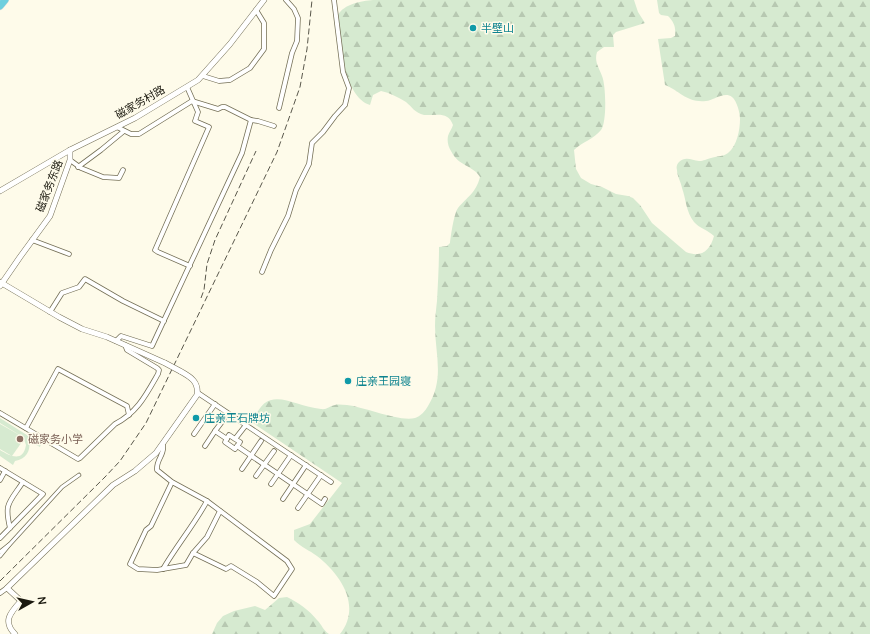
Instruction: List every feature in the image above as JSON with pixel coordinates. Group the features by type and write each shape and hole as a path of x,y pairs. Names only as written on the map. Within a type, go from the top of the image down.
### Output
{"highway":[{"path":"0,6 5,0"}],"street":[{"name":"磁家务村路","path":"0,191 70,150 135,118 203,76 264,0"},
{"path":"279,108 292,53 297,41 298,18 294,9 286,0"},
{"path":"262,272 288,216 296,190 309,164 312,143 345,105 349,88 343,72 334,0"},
{"path":"203,76 218,81 230,80 250,68 264,49 264,23 256,10"},
{"path":"187,86 198,112 195,121 209,127 155,250 190,266"},
{"path":"192,100 218,109 226,107 251,120 258,120 274,126"},
{"path":"117,127 131,134 139,134 192,100"},
{"path":"116,341 121,336 152,346 242,153 251,120"},
{"path":"78,167 124,131"},
{"name":"磁家务东路","path":"1,284 50,216 70,160 70,150"},
{"path":"70,160 78,167 103,177 119,178 123,170"},
{"path":"32,240 69,254"},
{"path":"50,312 62,293 79,287 85,279 123,301 164,321"},
{"path":"0,593 7,588 113,485 135,471 156,453 198,393 197,386 192,378 180,371 116,341 82,329 1,284"},
{"path":"0,413 78,459 80,458 115,424 129,415 141,403 158,374 159,370 126,350 125,345"},
{"path":"26,428 58,369 127,406 129,415"},
{"path":"198,393 331,482"},
{"path":"194,434 215,404"},
{"path":"205,446 224,419"},
{"path":"235,439 246,425"},
{"path":"215,431 227,439"},
{"path":"229,435 240,442 235,449 225,442 227,439 229,435"},
{"path":"242,469 261,441"},
{"path":"163,445 164,450 156,464 157,470 172,482 207,501 220,510 287,561 292,568 274,596 257,582 231,566 226,569 193,553"},
{"path":"237,446 322,504 325,499"},
{"path":"256,476 274,451"},
{"path":"271,484 291,455"},
{"path":"283,499 306,465"},
{"path":"0,468 43,494 0,538"},
{"path":"0,480 5,472"},
{"path":"0,552 10,544 62,487 79,475"},
{"path":"298,508 321,475"},
{"path":"10,528 7,508 23,482"},
{"path":"172,482 151,526 146,530 130,564 138,569 163,569 186,565 193,553 207,537 220,510"},
{"path":"163,569 177,546 191,528 207,501"},
{"path":"0,556 7,550 10,544"},
{"path":"7,588 21,602 12,610 9,617 10,628 15,634"}],"green space":[{"path":"373,0 634,0 638,12 645,23 616,32 613,35 614,47 604,47 597,52 596,62 602,76 604,87 605,103 603,126 598,133 574,150 576,169 581,178 591,184 602,187 616,194 633,198 640,205 652,223 686,252 691,254 700,254 710,246 714,236 696,224 691,218 681,186 677,166 681,160 684,159 701,161 728,153 734,146 739,133 740,119 738,107 729,95 709,101 699,101 684,96 665,85 658,39 671,38 675,36 675,27 668,16 661,15 659,13 657,0 870,0 870,634 340,634 349,613 349,602 346,592 334,572 326,564 294,540 294,530 310,524 342,483 253,423 258,411 265,403 272,400 290,401 323,409 336,405 347,405 408,419 421,415 427,408 433,396 438,376 435,326 439,247 447,246 450,243 455,214 458,208 474,191 480,177 474,170 458,160 450,149 448,144 448,135 453,125 448,117 441,115 421,114 403,100 381,91 373,95 370,105 361,100 354,91 348,79 341,52 338,15 344,8 358,2"},
{"path":"0,418 41,444 40,447 29,441 27,454 15,461 13,465 0,456 0,450 7,454 0,449 0,424 23,437 0,423","holes":["24,439 26,445 22,454 19,456 12,456"]},
{"path":"287,597 300,604 314,616 329,634 212,634 217,623 223,616 234,611 255,606 265,610 279,598"}],"railway":[{"path":"0,581 120,461 146,423 277,152 300,87 307,49 312,0"},
{"path":"201,298 204,290 207,264 215,240 256,151"}],"place":[{"name":"半壁山","path":"473,28"},
{"name":"庄亲王园寝","path":"348,381"},
{"name":"庄亲王石牌坊","path":"196,418"},
{"name":"磁家务小学","path":"20,439"}]}
